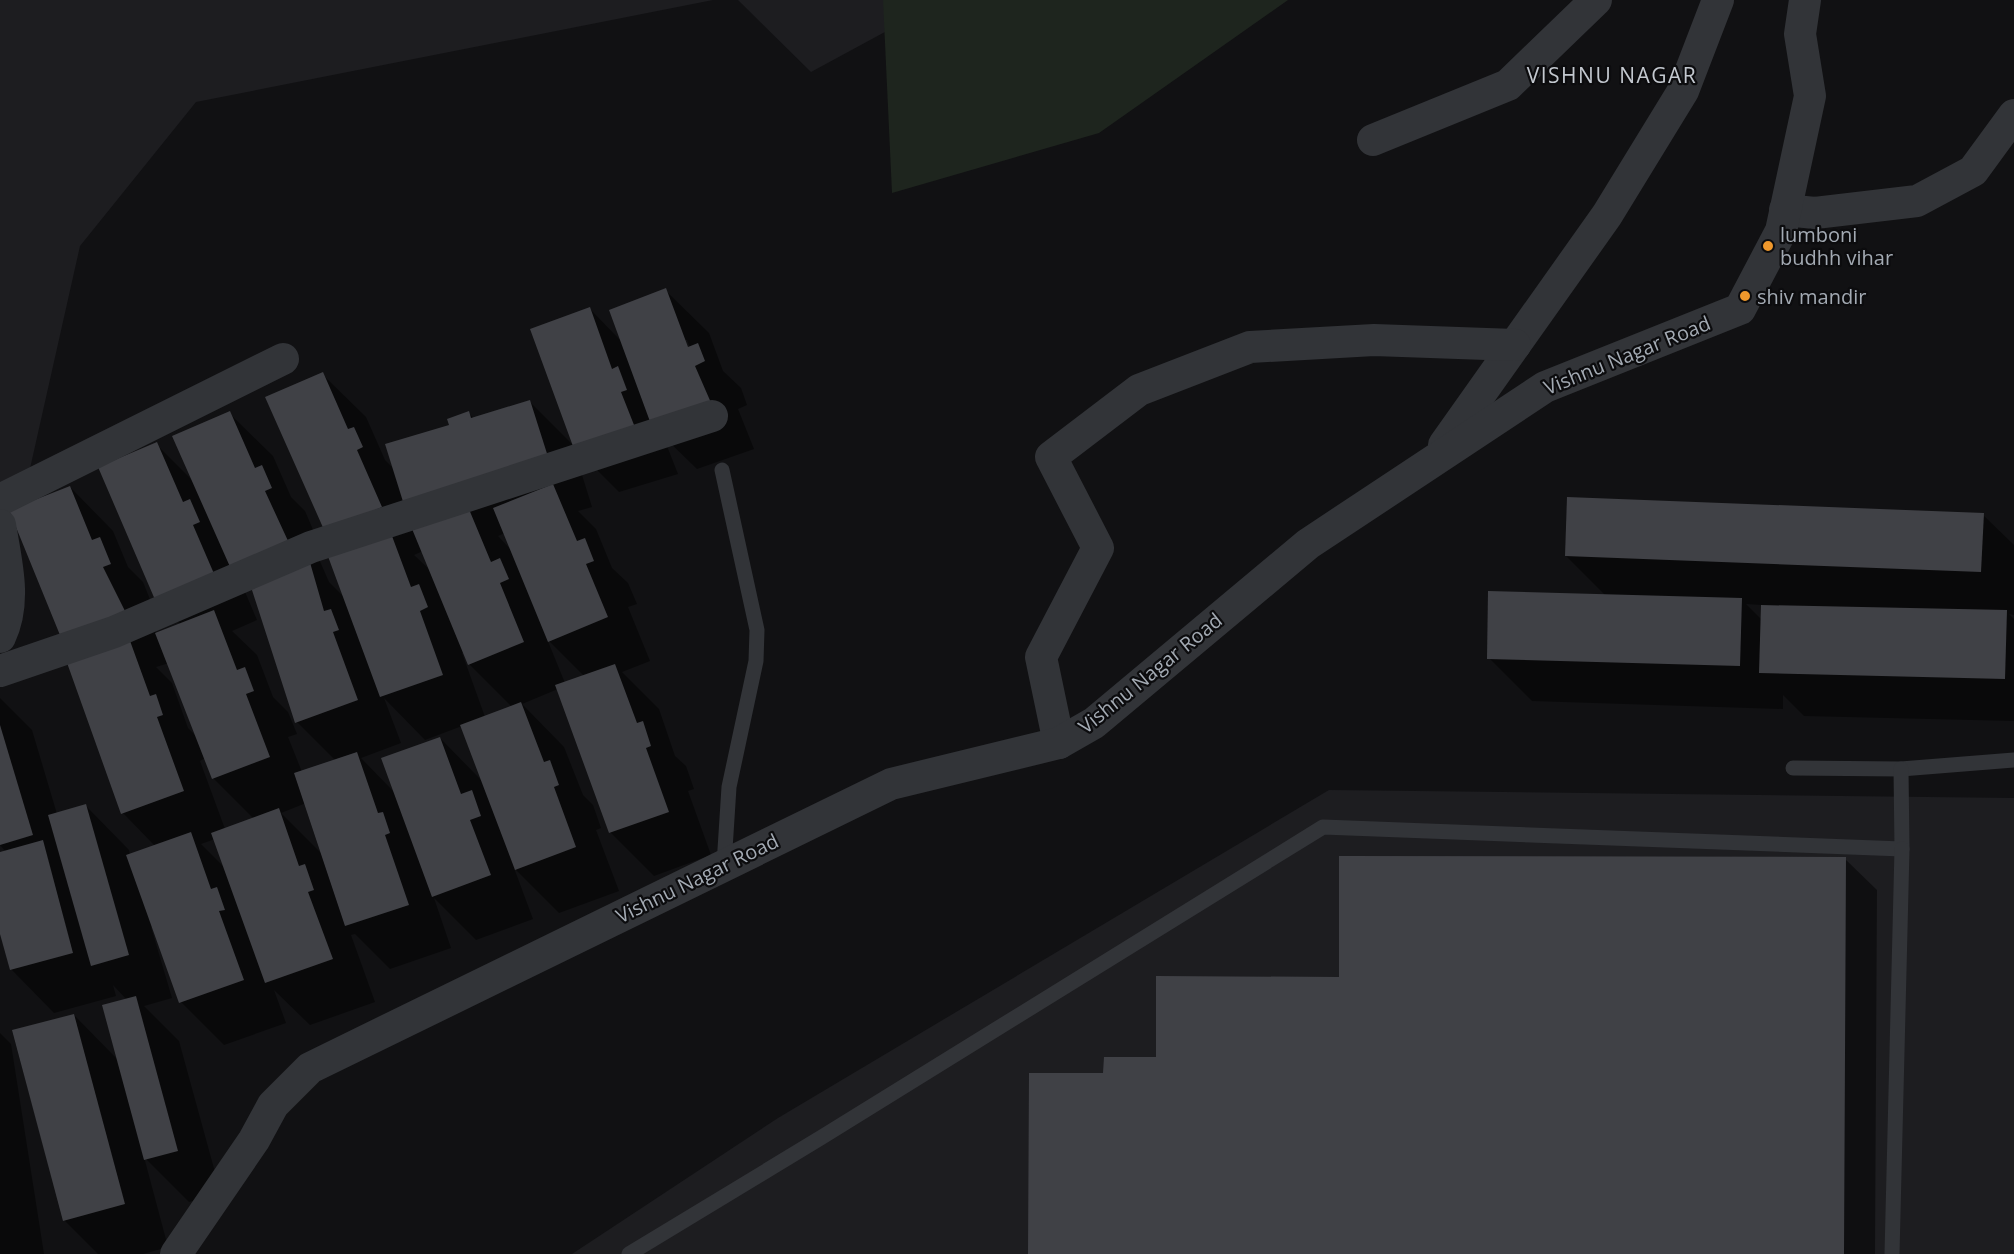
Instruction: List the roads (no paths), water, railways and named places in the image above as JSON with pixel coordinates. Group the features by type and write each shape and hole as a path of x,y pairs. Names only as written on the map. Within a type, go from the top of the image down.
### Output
{"street":[{"path":"1372,140 1508,85 1596,0"},
{"path":"1434,460 1606,215 1683,91 1718,0"},
{"name":"Vishnu Nagar Road","path":"176,1254 254,1140 273,1105 310,1068 891,784 1059,743 1094,723 1308,543 1545,387 1740,309 1781,231 1810,96 1800,34 1805,0"},
{"path":"1785,210 1815,213 1917,201 1973,171 2014,115"},
{"path":"1059,743 1041,657 1098,548 1051,457 1139,390 1251,347 1374,340 1515,345"},
{"path":"0,500 283,359"},
{"path":"0,671 114,632 311,547 712,416"},
{"path":"0,525 10,584 5,628 0,637"}],"lane":[{"path":"722,470 757,630 756,661 729,787 724,865"},
{"path":"1794,768 1901,769 2014,760"},
{"path":"1892,1254 1902,849 1901,769"},
{"path":"629,1254 1323,827 1902,849"}],"place":[{"name":"lumboni budhh vihar","path":"1768,246"},
{"name":"shiv mandir","path":"1745,296"}],"district":[{"name":"VISHNU NAGAR","path":"1612,75"}]}
